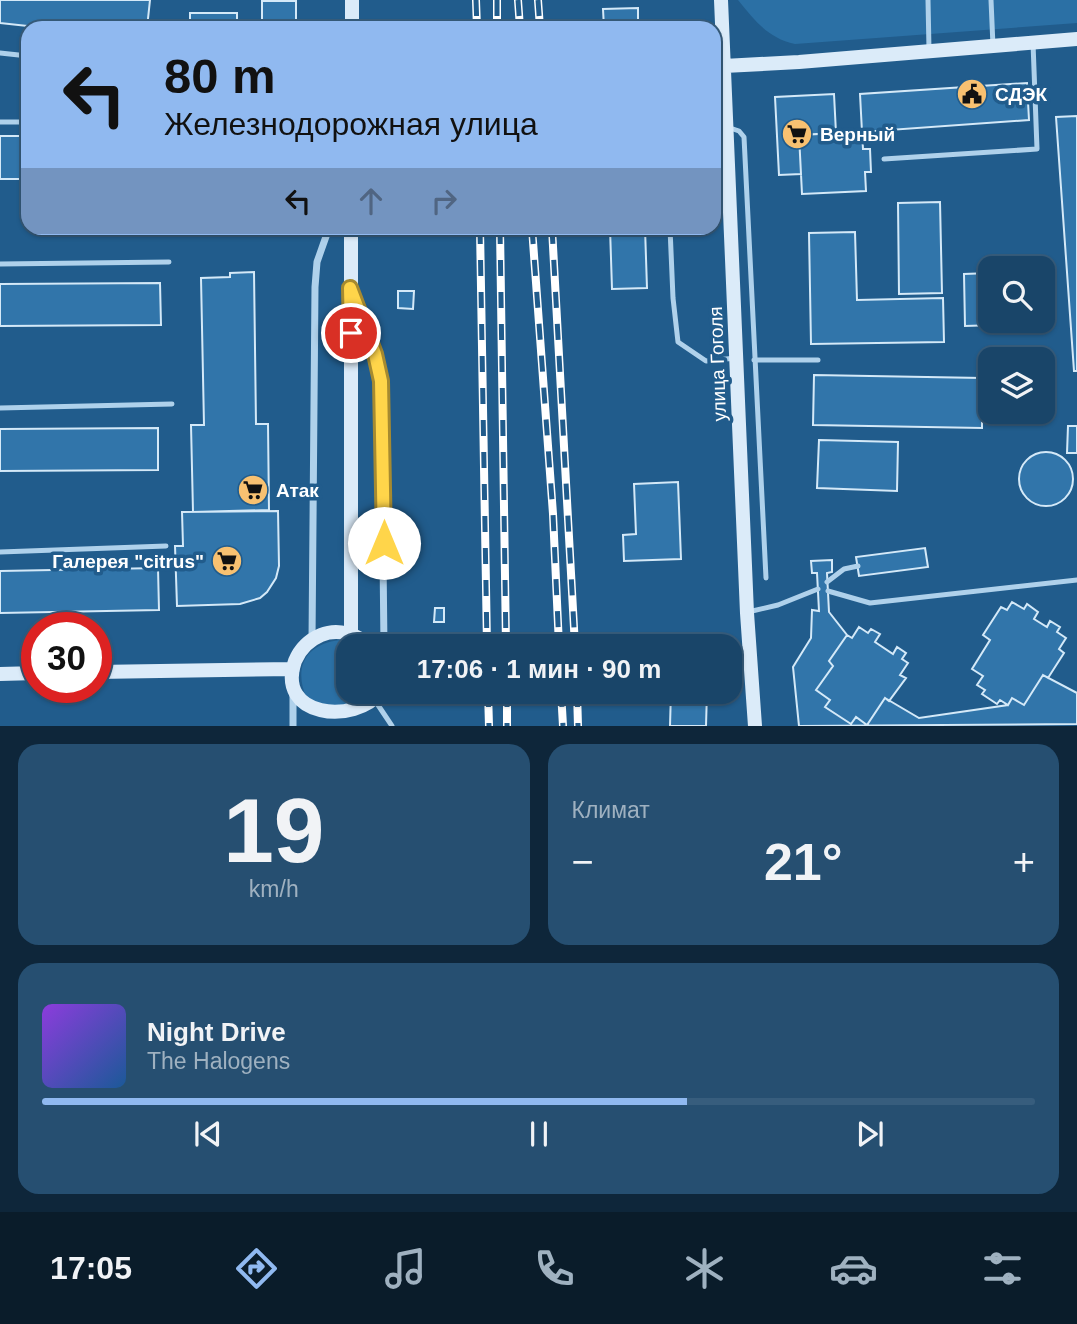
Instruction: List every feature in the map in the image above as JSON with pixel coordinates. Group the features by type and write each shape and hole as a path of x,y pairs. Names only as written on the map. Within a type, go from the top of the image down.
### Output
{"street":[{"path":"352,0 352,21"},
{"name":"улица Гоголя","path":"719,21 721,0"},
{"path":"724,66 1077,39"},
{"name":"улица Гоголя","path":"721,51 724,66 747,613 755,726"},
{"path":"312,640 315,286 317,262 327,235"},
{"path":"293,726 293,669 296,658 312,640 324,634 351,634 351,235"},
{"path":"350,288 375,354 381,381 384,634"},
{"path":"112,672 293,669"},
{"path":"0,674 21,673"},
{"path":"293,687 298,701 308,713 322,720 337,723 352,721 365,713 372,704"}],"lane":[{"path":"928,0 929,52"},
{"path":"991,0 993,46"},
{"path":"884,159 1037,149 1033,43"},
{"path":"0,53 21,55"},
{"path":"0,122 21,122"},
{"path":"726,129 734,128 744,137 766,578"},
{"path":"670,235 678,342 706,361 736,358"},
{"path":"0,264 169,262"},
{"path":"754,360 818,360"},
{"path":"0,408 172,404"},
{"path":"0,552 166,546"},
{"path":"827,582 844,569 858,566"},
{"path":"828,591 870,603 1077,580"},
{"path":"747,613 818,589"},
{"path":"381,704 392,726"}],"shaded area":[{"path":"738,0 1077,0 1077,23 795,44 770,33 756,22"},
{"path":"336,641 336,704 356,704 345,714 307,699 303,688 301,677 305,659 310,652"}],"building":[{"path":"0,0 150,0 148,21 21,21 21,25 0,23"},
{"path":"262,1 296,1 296,21 262,21"},
{"path":"638,8 638,21 604,21 603,9"},
{"path":"190,13 237,13 237,21 190,21"},
{"path":"1027,83 1029,120 862,132 860,94"},
{"name":"Верный","path":"834,94 836,133 799,135 801,174 779,175 775,97"},
{"path":"1077,116 1077,371 1074,371 1056,117"},
{"path":"862,132 863,149 870,149 871,172 865,172 866,191 802,194 799,135"},
{"path":"0,136 21,136 21,179 0,179"},
{"path":"940,202 942,293 899,294 898,203"},
{"path":"855,232 857,300 943,298 944,342 811,344 809,233"},
{"path":"610,235 645,235 647,288 612,289"},
{"path":"254,272 256,424 268,424 269,510 193,512 191,425 204,425 201,278 230,277 230,273"},
{"path":"978,273 978,326 965,326 964,274"},
{"path":"160,283 161,325 0,326 0,284"},
{"path":"398,291 414,291 413,309 398,308"},
{"path":"814,375 978,378 978,424 982,424 982,428 813,425"},
{"path":"1068,426 1077,426 1077,453 1067,453"},
{"path":"158,428 158,470 0,471 0,429"},
{"path":"819,440 898,442 897,491 817,488"},
{"path":"1051,452 1061,456 1069,464 1073,479 1069,494 1061,502 1041,506 1031,502 1023,494 1019,474 1023,464 1031,456"},
{"path":"678,482 681,559 624,561 623,535 636,534 634,484"},
{"name":"Галерея \"citrus\"","path":"278,511 279,566 276,578 267,592 260,598 240,604 177,606 175,546 183,546 182,512"},
{"path":"925,548 928,567 859,576 856,557"},
{"path":"832,560 832,572 827,573 829,612 847,635 829,661 833,666 816,690 830,700 825,707 851,724 856,717 867,725 885,698 919,718 1008,705 1012,698 1024,705 1043,675 1077,693 1077,724 799,726 793,667 811,638 812,610 819,611 817,573 812,573 811,561"},
{"path":"158,568 159,610 0,613 0,571"},
{"path":"1012,602 1024,609 1027,604 1038,612 1034,619 1047,627 1050,621 1060,627 1057,632 1066,638 1059,649 1064,653 1048,678 1043,675 1024,705 1012,698 1008,705 1000,700 997,704 982,694 985,690 977,685 983,676 972,669 990,640 983,635 1001,607 1007,610"},
{"path":"435,608 444,608 444,622 434,622"},
{"path":"859,627 868,633 871,629 880,634 875,642 893,654 897,647 906,653 902,659 908,663 900,675 906,678 889,701 885,698 867,725 856,717 851,724 825,707 830,700 816,690 833,666 829,661 847,635 852,638"},
{"path":"671,704 707,704 706,726 670,726"}],"railway":[{"path":"476,0 477,21"},
{"path":"497,0 497,21"},
{"path":"518,0 520,21"},
{"path":"538,0 540,21"},
{"path":"480,235 487,634"},
{"path":"500,235 506,634"},
{"path":"533,235 553,514 558,634"},
{"path":"552,235 574,634"},
{"path":"488,704 489,726"},
{"path":"507,704 507,726"},
{"path":"562,704 563,726"},
{"path":"577,704 578,726"}],"place":[{"name":"СДЭК","path":"972,94"},
{"name":"Верный","path":"797,134"},
{"name":"Атак","path":"253,490"},
{"name":"Галерея \"citrus\"","path":"227,561"}],"route":[{"path":"351,333 350,288 375,354 381,381 384,543"}]}
